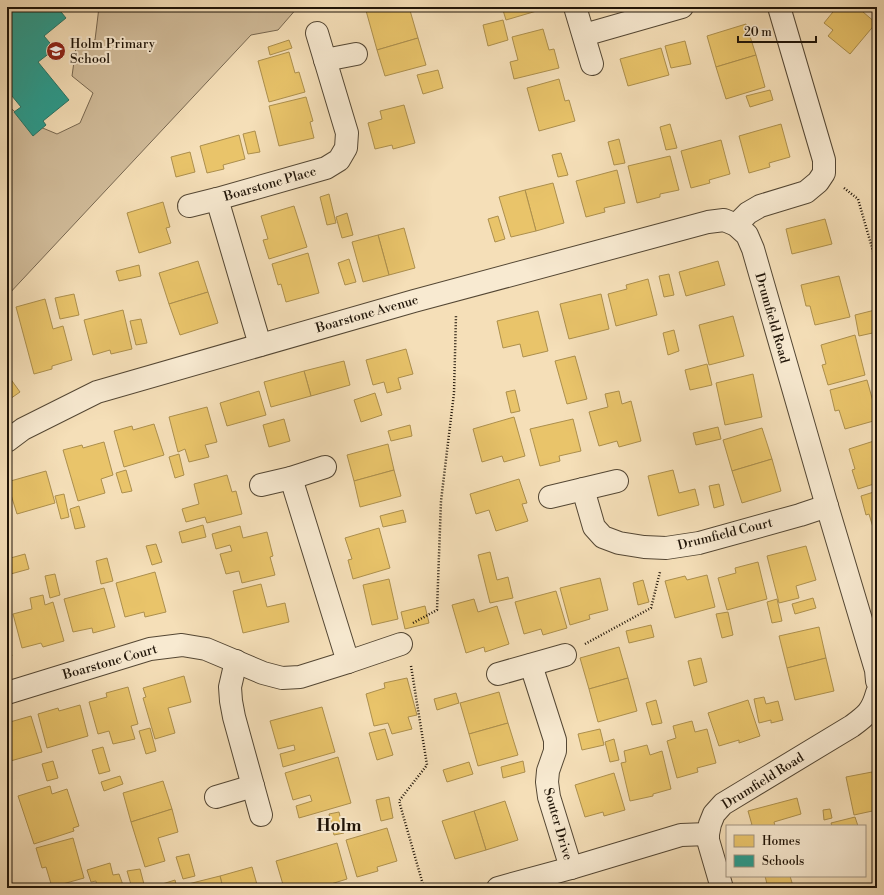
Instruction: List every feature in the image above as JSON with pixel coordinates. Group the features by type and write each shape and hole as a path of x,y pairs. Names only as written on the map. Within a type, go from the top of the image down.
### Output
{"street":[{"path":"575,7 592,64"},
{"path":"584,35 682,7"},
{"path":"736,225 748,213 760,206 806,192 818,182 824,173 824,160 779,7"},
{"name":"Boarstone Place","path":"260,345 217,199 326,168 339,160 346,148 347,133 317,33"},
{"path":"325,60 356,54"},
{"path":"188,206 217,199"},
{"name":"Boarstone Avenue","path":"7,441 23,429 97,392 457,289 708,222 724,220 736,225"},
{"name":"Drumfield Road","path":"736,225 747,235 753,249 876,670 877,681"},
{"path":"261,485 291,478 325,467"},
{"path":"291,478 348,662"},
{"path":"550,497 583,490 617,480"},
{"name":"Drumfield Court","path":"583,490 594,527 603,537 618,543 644,547 666,548 699,543 827,506"},
{"name":"Boarstone Court","path":"7,692 150,649 182,645 206,649 263,673 282,678 300,677 401,644"},
{"path":"498,674 565,655"},
{"path":"236,661 230,686 231,701 261,816"},
{"name":"Souter Drive","path":"531,665 555,740 555,751 546,782 549,797 571,868"},
{"name":"Drumfield Road","path":"722,888 708,840 710,824 714,814 723,804 852,726 864,716 876,702"},
{"path":"216,797 253,786"},
{"name":"Souter Drive","path":"498,888 681,835 708,834"}],"path":[{"path":"824,173 858,199 877,265"},
{"path":"424,888 399,801 427,765 410,660 401,644 404,628 437,610 441,501 454,393 457,289"},
{"path":"565,655 651,608 666,548"}],"shaded area":[{"path":"99,7 298,7 278,30 251,35 7,296 7,105 26,121 57,134 80,123 93,93 72,76 76,47 95,40"}],"building: Homes":[{"path":"365,7 409,7 418,38 377,50"},
{"path":"502,7 539,7 540,10 506,20"},
{"path":"837,7 867,7 863,12 876,23 850,54 828,36 833,30 824,23"},
{"path":"503,20 508,40 488,46 483,25"},
{"path":"746,24 756,55 716,67 707,36"},
{"path":"543,29 549,50 554,49 559,68 514,79 510,62 518,60 512,37"},
{"path":"418,38 426,65 385,76 377,50"},
{"path":"289,40 292,48 270,55 268,47"},
{"path":"685,41 691,64 671,68 665,46"},
{"path":"661,48 669,75 628,86 620,59"},
{"path":"289,52 295,73 299,72 305,92 269,102 258,61"},
{"path":"756,55 765,87 726,99 716,67"},
{"path":"438,70 443,88 423,94 417,75"},
{"path":"559,79 565,101 569,100 575,121 539,131 527,88"},
{"path":"770,90 773,100 750,107 746,96"},
{"path":"306,97 313,121 310,122 314,138 279,146 269,106"},
{"path":"404,105 415,143 393,149 392,145 375,149 368,123 382,119 380,111"},
{"path":"670,124 677,148 666,150 660,127"},
{"path":"781,124 790,157 769,163 770,167 749,173 739,136"},
{"path":"255,131 260,152 248,154 243,134"},
{"path":"239,135 245,159 223,165 224,169 207,173 200,146"},
{"path":"619,139 625,163 614,165 608,142"},
{"path":"721,140 730,174 709,180 710,183 691,188 681,151"},
{"path":"190,152 195,172 176,177 171,157"},
{"path":"561,153 568,175 558,177 552,155"},
{"path":"670,156 679,190 660,194 660,197 637,203 628,166"},
{"path":"617,170 625,203 604,208 605,212 586,217 576,181"},
{"path":"553,183 564,223 536,231 525,190"},
{"path":"525,190 536,231 511,237 499,197"},
{"path":"329,194 336,223 327,225 320,197"},
{"path":"163,202 170,227 166,228 171,243 139,253 127,213"},
{"path":"294,206 307,247 269,259 263,240 268,239 261,216"},
{"path":"347,213 353,235 342,238 336,217"},
{"path":"498,216 505,239 495,242 488,219"},
{"path":"825,219 832,244 792,254 786,229"},
{"path":"404,228 415,268 389,275 378,235"},
{"path":"378,235 389,275 363,282 352,242"},
{"path":"308,253 319,293 286,302 281,284 278,285 272,264"},
{"path":"349,259 356,282 345,285 338,263"},
{"path":"198,261 208,292 169,304 159,273"},
{"path":"718,261 725,285 686,296 679,272"},
{"path":"139,265 141,276 119,281 116,271"},
{"path":"669,274 674,295 664,297 659,276"},
{"path":"839,276 850,317 815,325 810,306 806,306 801,285"},
{"path":"648,279 657,315 616,326 608,294 627,289 626,285"},
{"path":"208,292 218,323 180,335 169,304"},
{"path":"74,294 79,315 60,319 55,298"},
{"path":"601,294 609,329 569,339 560,304"},
{"path":"45,299 53,329 63,326 72,360 52,366 52,369 34,374 16,307"},
{"path":"123,310 132,349 111,354 110,350 93,355 84,320"},
{"path":"875,310 877,332 859,336 855,315"},
{"path":"538,311 548,351 523,357 520,344 503,348 497,321"},
{"path":"733,316 744,356 709,365 699,325"},
{"path":"141,319 147,343 136,345 130,321"},
{"path":"674,330 679,351 668,355 663,333"},
{"path":"855,335 865,375 828,385 822,365 826,364 821,345"},
{"path":"406,349 413,374 398,378 401,389 387,393 384,382 373,385 366,360"},
{"path":"575,356 587,399 567,404 555,361"},
{"path":"344,361 350,385 311,396 304,371"},
{"path":"707,364 712,385 690,390 685,370"},
{"path":"304,371 311,396 271,407 264,382"},
{"path":"7,374 20,392 7,401"},
{"path":"753,374 762,417 725,425 716,383"},
{"path":"867,380 877,420 845,429 839,410 835,411 830,390"},
{"path":"515,390 520,411 511,413 506,392"},
{"path":"259,391 266,415 227,426 220,403"},
{"path":"619,391 622,404 631,401 641,441 619,447 617,441 599,446 589,412 608,407 605,394"},
{"path":"375,393 382,415 361,422 354,400"},
{"path":"207,407 217,442 205,445 209,457 189,462 185,449 178,452 169,417"},
{"path":"514,417 525,456 504,462 502,456 482,462 473,429"},
{"path":"284,419 290,441 269,447 263,425"},
{"path":"573,419 581,451 559,456 560,461 540,466 530,429"},
{"path":"154,424 164,455 124,467 114,431 132,426 133,430"},
{"path":"410,425 412,436 391,441 388,431"},
{"path":"718,427 721,439 696,445 693,433"},
{"path":"762,428 772,459 732,471 723,440"},
{"path":"877,440 877,483 858,489 852,470 855,469 849,449"},
{"path":"104,442 113,475 101,479 105,493 78,501 63,450 82,445 83,448"},
{"path":"388,444 394,470 354,481 347,455"},
{"path":"179,454 184,475 175,478 169,457"},
{"path":"772,459 781,491 742,503 732,471"},
{"path":"126,470 132,491 122,493 116,473"},
{"path":"394,470 401,496 360,507 354,481"},
{"path":"673,470 679,493 695,489 699,505 658,516 648,476"},
{"path":"46,471 55,503 17,514 7,482"},
{"path":"227,475 232,492 236,491 242,514 207,523 205,517 186,522 182,509 199,504 194,484"},
{"path":"519,479 527,503 522,504 528,521 496,531 489,510 476,514 470,494"},
{"path":"719,484 724,505 714,508 709,486"},
{"path":"877,491 877,533 875,534 869,514 866,515 861,496"},
{"path":"64,494 69,517 61,519 55,496"},
{"path":"79,506 85,527 75,529 70,509"},
{"path":"403,510 406,522 383,527 380,516"},
{"path":"203,525 206,537 182,543 179,532"},
{"path":"240,526 243,538 267,532 273,556 270,557 275,575 242,583 239,571 226,574 220,554 232,551 230,545 216,549 212,534"},
{"path":"379,528 390,568 353,579 348,560 352,559 345,538"},
{"path":"156,544 162,562 152,565 146,546"},
{"path":"806,546 816,580 796,586 799,598 779,603 767,556"},
{"path":"490,552 497,580 508,577 513,598 490,603 478,555"},
{"path":"25,554 29,569 7,575 7,559"},
{"path":"107,558 113,581 101,584 96,561"},
{"path":"758,562 767,599 727,610 718,578 736,573 735,568"},
{"path":"155,572 166,612 145,617 144,612 125,617 116,583"},
{"path":"55,574 60,595 50,598 45,576"},
{"path":"707,575 715,607 675,618 665,581 685,576 687,580"},
{"path":"600,578 608,610 589,615 590,619 570,625 560,588"},
{"path":"389,579 398,619 372,625 363,585"},
{"path":"643,580 649,602 638,605 633,583"},
{"path":"261,584 267,607 285,603 289,622 243,633 233,591"},
{"path":"104,588 115,627 93,633 92,628 73,632 64,599"},
{"path":"556,591 567,628 543,635 541,629 524,634 515,602"},
{"path":"43,595 45,605 53,602 64,641 43,647 41,643 22,648 13,614 32,609 30,598"},
{"path":"813,598 816,608 795,614 792,604"},
{"path":"474,599 478,612 497,606 509,644 485,652 484,647 466,653 452,605"},
{"path":"777,599 782,621 772,623 767,602"},
{"path":"425,606 429,623 405,629 401,612"},
{"path":"728,612 733,635 722,638 716,614"},
{"path":"651,625 654,637 629,643 626,631"},
{"path":"819,627 826,658 787,668 779,636"},
{"path":"7,638 12,656 7,657"},
{"path":"619,647 628,678 589,689 580,658"},
{"path":"701,658 707,682 694,686 688,661"},
{"path":"826,658 834,691 795,700 787,668"},
{"path":"184,676 191,702 168,708 175,733 155,739 143,698 146,697 143,688"},
{"path":"407,678 417,715 408,717 412,729 392,734 388,723 374,726 366,694 385,688 384,683"},
{"path":"628,678 637,711 598,722 589,689"},
{"path":"128,687 138,724 131,726 135,739 113,744 109,731 98,734 89,702 107,697 106,693"},
{"path":"499,692 508,723 469,734 460,703"},
{"path":"456,693 459,703 437,710 434,699"},
{"path":"764,697 766,704 778,701 783,720 771,723 771,720 759,723 754,699"},
{"path":"656,700 662,723 652,725 646,703"},
{"path":"748,700 760,736 739,743 739,740 719,746 708,713"},
{"path":"80,705 88,736 47,748 38,714 58,708 59,711"},
{"path":"322,707 335,752 283,767 280,754 295,750 294,745 278,749 270,721"},
{"path":"31,716 42,752 7,762 7,727 11,726 10,722"},
{"path":"692,721 695,732 707,729 716,763 697,768 698,772 677,778 667,741 676,738 673,726"},
{"path":"508,723 518,755 478,766 469,734"},
{"path":"150,728 156,751 146,754 139,731"},
{"path":"385,729 393,755 377,760 369,733"},
{"path":"600,729 604,745 582,750 578,734"},
{"path":"614,739 619,760 610,762 605,742"},
{"path":"647,745 650,755 662,751 671,789 653,794 653,796 630,801 621,763 626,762 624,751"},
{"path":"103,747 110,771 99,774 92,750"},
{"path":"338,757 351,803 299,818 296,806 312,801 310,795 293,800 285,773"},
{"path":"53,761 58,778 47,781 42,764"},
{"path":"523,761 525,772 503,778 501,767"},
{"path":"469,762 473,774 447,782 443,770"},
{"path":"872,772 875,786 877,786 877,810 854,815 846,777"},
{"path":"614,773 625,810 604,816 603,812 585,817 575,785"},
{"path":"120,776 123,784 104,791 101,782"},
{"path":"163,781 172,809 131,822 123,793"},
{"path":"50,786 52,794 67,789 79,826 73,828 74,831 34,844 18,796"},
{"path":"389,797 393,818 381,821 376,800"},
{"path":"797,798 801,814 774,822 775,825 752,825 748,811"},
{"path":"505,801 518,840 486,850 474,811"},
{"path":"172,809 178,832 158,838 165,861 145,867 131,822"},
{"path":"830,809 832,818 824,820 823,810"},
{"path":"474,811 486,850 455,859 442,821"},
{"path":"339,812 344,833 334,835 329,814"},
{"path":"855,817 858,825 832,825 831,823"},
{"path":"387,828 397,861 377,867 378,871 357,877 346,840"},
{"path":"73,838 84,878 52,887 46,867 42,868 36,848"},
{"path":"337,843 347,879 318,888 284,888 276,861"},
{"path":"189,854 195,876 183,879 176,857"},
{"path":"110,863 113,875 119,874 123,885 114,888 97,888 96,881 91,882 87,870"},
{"path":"252,867 258,888 223,888 220,876"},
{"path":"140,869 145,888 132,888 127,871"},
{"path":"220,876 223,888 189,888 188,884"},
{"path":"765,877 790,877 793,886 786,888 768,888"},
{"path":"175,880 177,888 157,888 156,886"}],"building: Schools":[{"path":"7,7 57,7 66,18 44,36 55,49 38,62 69,100 43,121 46,125 33,136 14,112 21,107 7,90"}],"place":[{"name":"Holm Primary School","path":"56,51"}],"district":[{"name":"Holm","path":"339,826"}]}
